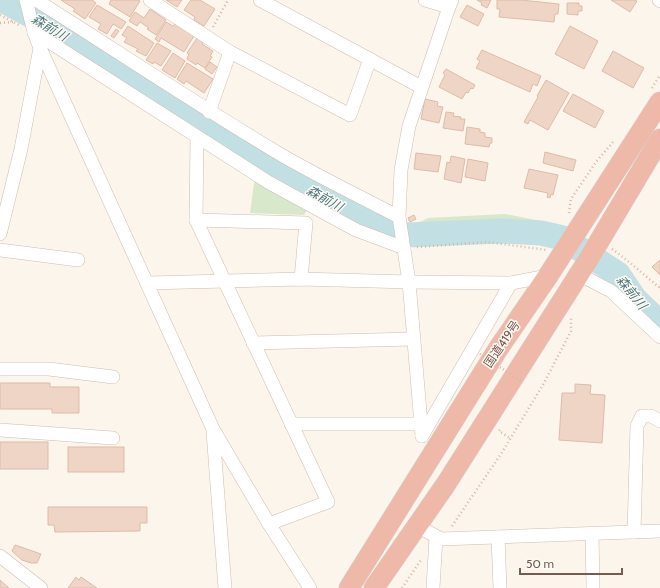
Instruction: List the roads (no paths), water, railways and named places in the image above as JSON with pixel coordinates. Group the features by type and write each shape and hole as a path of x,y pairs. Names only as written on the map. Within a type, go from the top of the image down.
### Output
{"highway":[{"name":"国道419号","path":"349,588 498,349 548,276 660,102"},
{"path":"374,588 446,484 586,269 599,241 660,139"}],"street":[{"path":"26,0 34,32 40,48 212,429 269,524 310,588"},
{"path":"36,0 209,112 280,154 399,217"},
{"path":"150,0 230,52 350,115 370,59"},
{"path":"260,0 421,88"},
{"path":"425,0 451,3 409,126 400,170 399,217 409,282 422,436 511,283"},
{"path":"34,32 197,138 268,182 356,230 404,248"},
{"path":"0,234 21,149 40,48"},
{"path":"209,112 230,52"},
{"path":"197,138 196,220 328,502 269,524"},
{"path":"196,220 306,223 301,279"},
{"path":"0,250 78,260"},
{"path":"586,269 660,338"},
{"path":"147,283 301,279 511,283 548,276"},
{"path":"253,343 413,339"},
{"path":"0,368 50,369 113,377"},
{"path":"634,532 637,426 642,416 651,416 660,421"},
{"path":"291,424 421,424"},
{"path":"212,429 225,588"},
{"path":"0,430 113,438"},
{"path":"417,526 441,539 660,531"},
{"path":"592,534 593,588"},
{"path":"433,588 436,537"},
{"path":"498,537 500,588"},
{"path":"0,556 41,588"}],"waterway":[{"name":"森前川","path":"2,0 45,23 274,169 363,220 384,230 407,235 501,231 541,233 563,238 618,274 635,299 660,323"}]}
